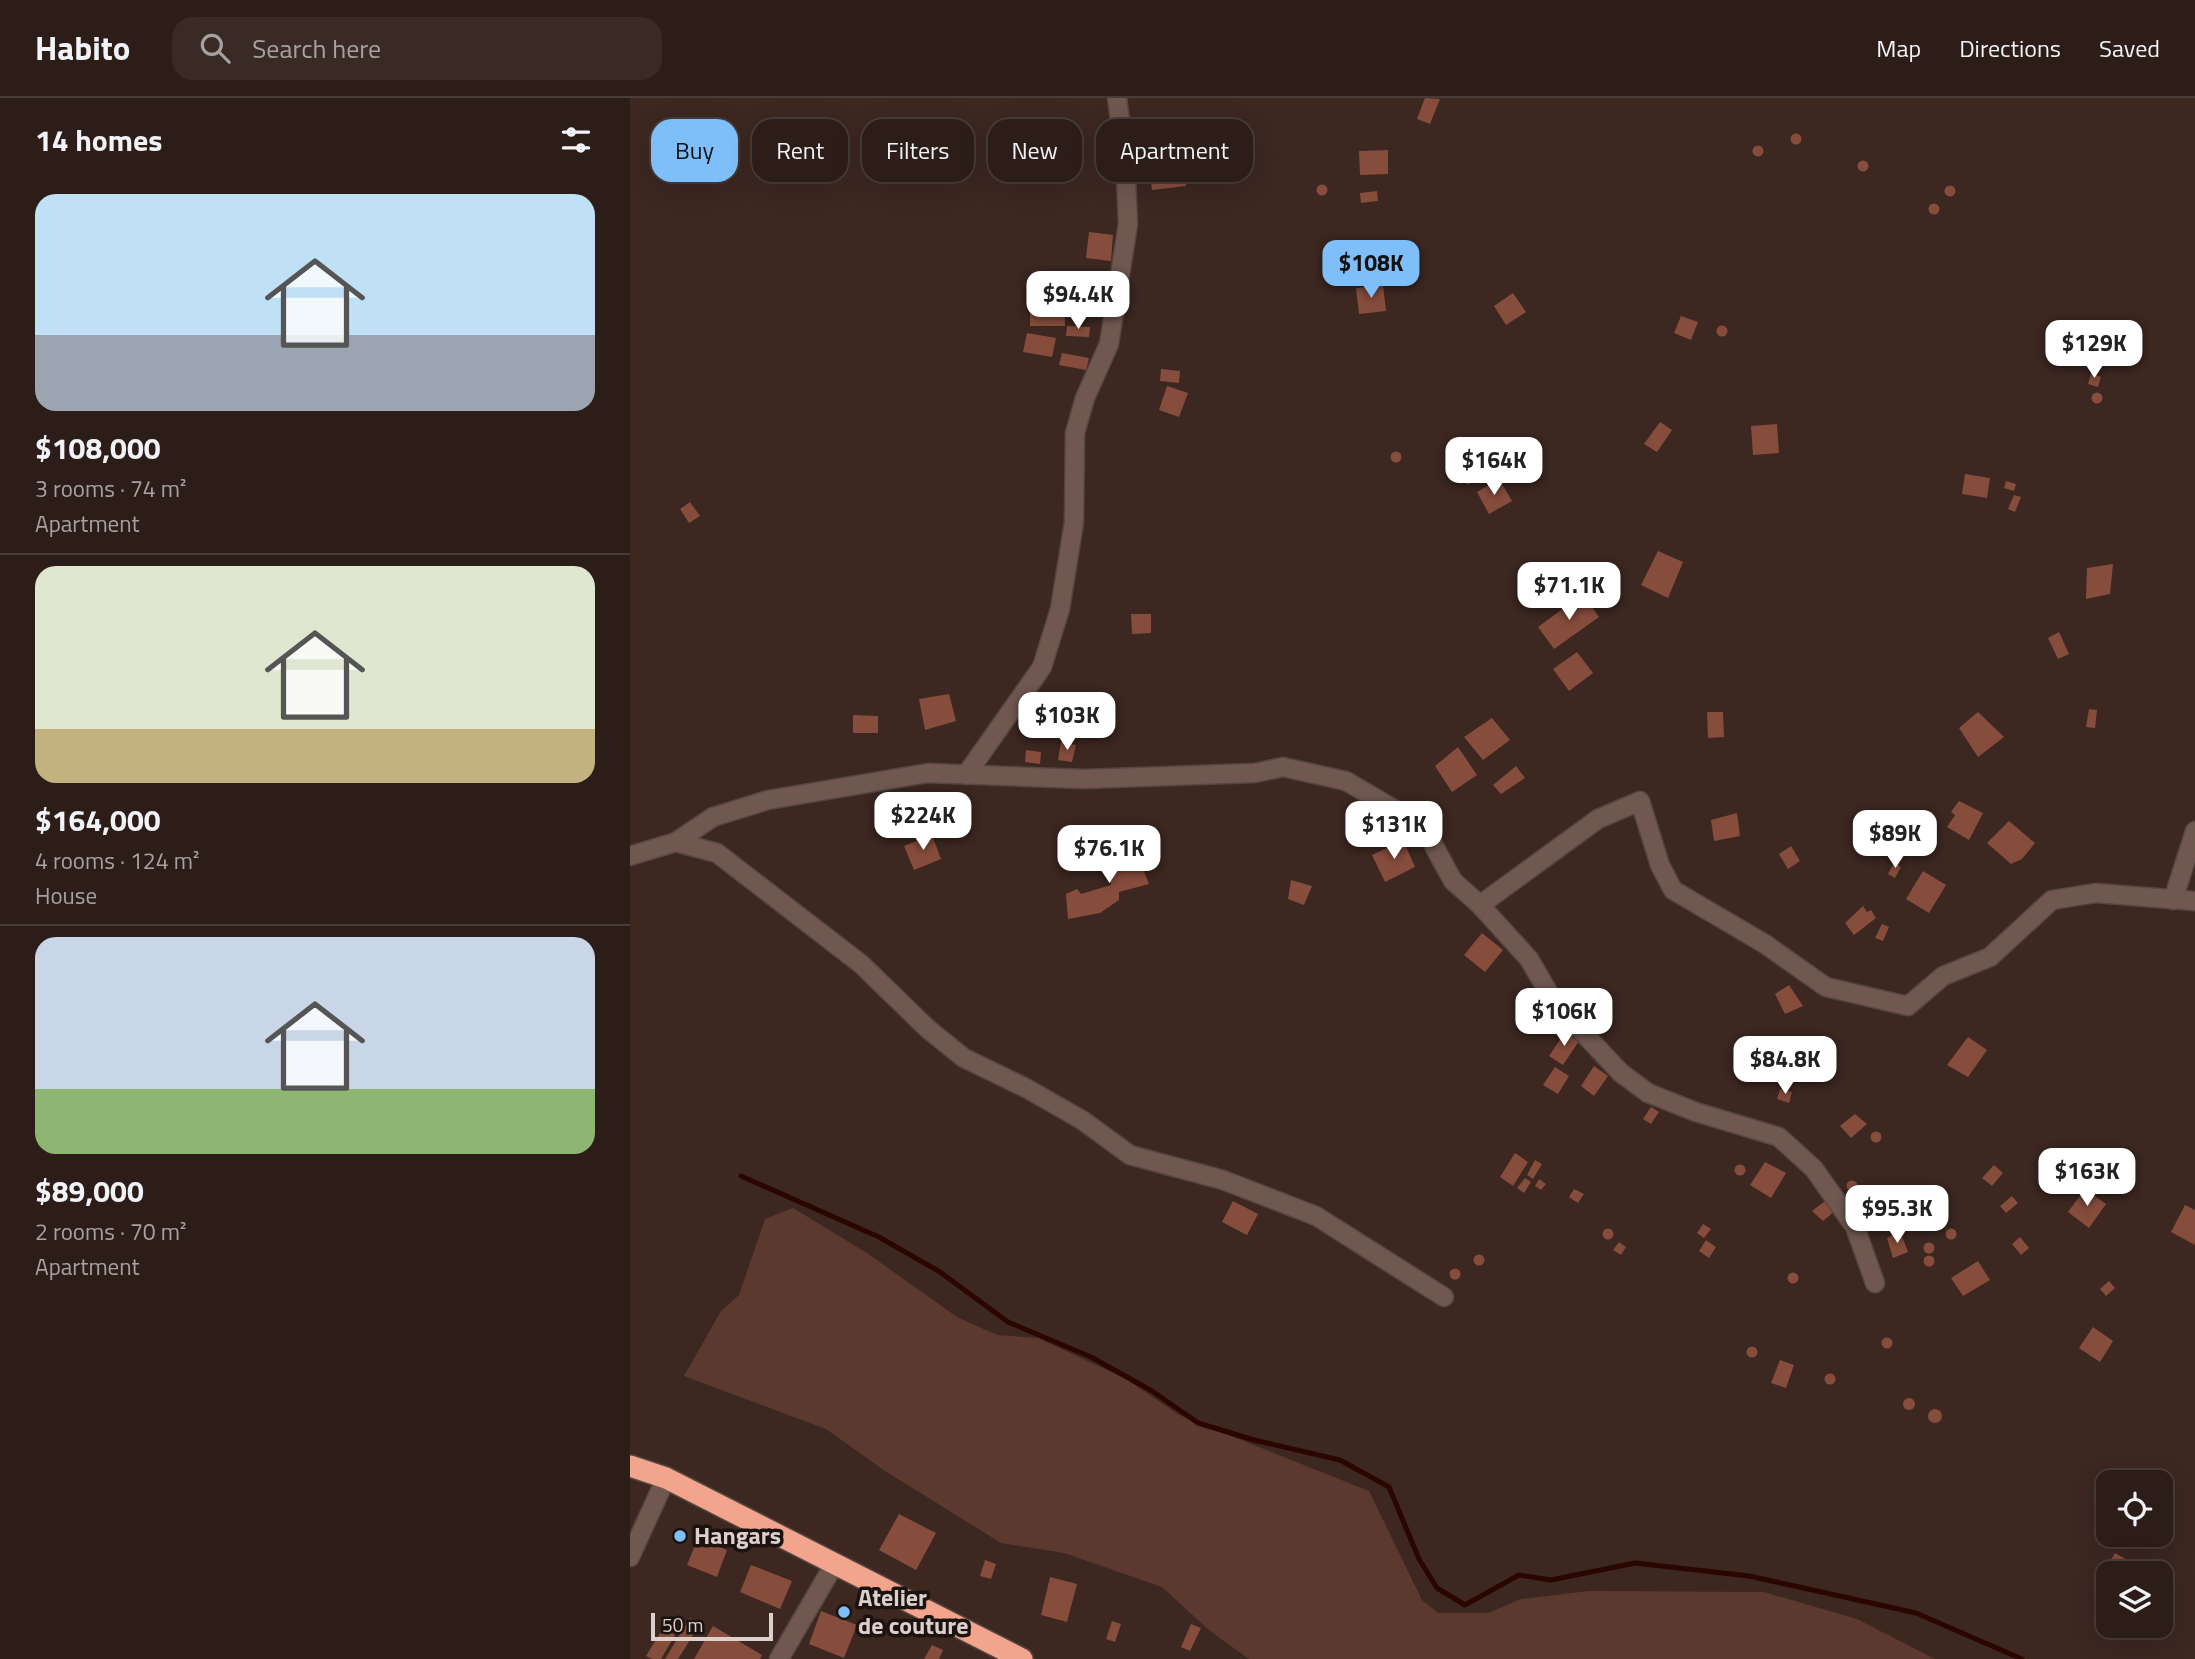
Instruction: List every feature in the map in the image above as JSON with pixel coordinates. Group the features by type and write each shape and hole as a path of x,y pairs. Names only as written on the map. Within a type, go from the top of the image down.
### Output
{"highway":[{"path":"630,1466 666,1478 1022,1659"}],"street":[{"path":"966,775 1042,667 1060,609 1073,522 1075,433 1085,398 1110,344 1128,224 1125,156 1117,98"},
{"path":"630,856 676,842 713,817 768,800 928,773 1084,779 1255,773 1283,767 1346,781 1423,826 1453,881 1480,905 1530,959 1553,1002 1621,1073 1648,1093 1696,1112 1779,1137 1814,1169 1855,1227 1875,1283"},
{"path":"1480,905 1598,819 1640,802 1660,865 1673,890 1765,944 1826,987 1908,1006 1943,976 1990,957 2052,900 2095,892 2195,901"},
{"path":"2173,900 2195,831"},
{"path":"676,842 717,853 861,964 928,1029 964,1058 1026,1088 1082,1120 1130,1155 1223,1180 1316,1216 1444,1297"},
{"path":"630,1557 666,1478"},
{"path":"779,1659 835,1563"}],"shaded area":[{"path":"793,1208 867,1253 957,1317 997,1335 1038,1338 1126,1379 1179,1415 1369,1491 1422,1600 1438,1613 1488,1613 1521,1599 1589,1591 1764,1592 1857,1619 1935,1659 1249,1659 1210,1631 1162,1587 1064,1553 1001,1543 885,1471 826,1429 684,1376 721,1311 739,1295 765,1219"}],"building":[{"path":"1425,98 1440,99 1430,124 1417,119"},
{"path":"1796,133 1802,139 1796,145 1790,139"},
{"path":"1758,145 1764,151 1758,157 1752,151"},
{"path":"1388,150 1388,174 1360,175 1359,151"},
{"path":"1863,160 1869,166 1863,172 1857,166"},
{"path":"1151,182 1186,182 1186,186 1152,190"},
{"path":"1322,184 1328,190 1322,196 1316,190"},
{"path":"1950,185 1956,191 1950,197 1944,191"},
{"path":"1377,191 1378,201 1361,203 1360,193"},
{"path":"1934,203 1940,209 1934,215 1928,209"},
{"path":"1089,232 1113,235 1111,261 1086,258"},
{"path":"1383,285 1386,311 1359,314 1356,288"},
{"path":"1513,293 1526,312 1506,325 1494,306"},
{"path":"1064,295 1065,326 1030,326 1030,296"},
{"path":"1681,316 1698,322 1691,340 1674,333"},
{"path":"1722,325 1728,331 1722,337 1716,331"},
{"path":"1067,326 1090,327 1089,337 1066,336"},
{"path":"1027,333 1056,338 1052,357 1023,352"},
{"path":"1062,353 1089,358 1086,370 1059,365"},
{"path":"1161,369 1180,371 1179,383 1160,381"},
{"path":"2091,373 2101,377 2098,387 2088,384"},
{"path":"1167,386 1188,393 1179,417 1159,410"},
{"path":"2097,392 2103,398 2097,404 2091,398"},
{"path":"1660,422 1672,430 1657,452 1644,444"},
{"path":"1777,424 1779,453 1753,455 1751,426"},
{"path":"1396,451 1402,457 1396,463 1390,457"},
{"path":"1479,456 1488,472 1467,485 1460,469"},
{"path":"1965,474 1990,478 1987,498 1962,494"},
{"path":"1499,479 1512,501 1489,514 1477,492"},
{"path":"2006,481 2016,484 2014,491 2004,488"},
{"path":"2014,495 2021,497 2015,512 2008,509"},
{"path":"690,502 700,516 689,523 680,509"},
{"path":"1658,551 1683,562 1668,598 1641,585"},
{"path":"2113,564 2110,594 2086,599 2087,568"},
{"path":"1583,594 1599,617 1554,649 1538,627"},
{"path":"1131,614 1151,614 1151,633 1132,634"},
{"path":"2059,632 2069,654 2058,659 2048,638"},
{"path":"1577,652 1593,673 1569,691 1553,669"},
{"path":"949,694 956,721 925,730 919,699"},
{"path":"1051,700 1080,703 1077,732 1048,729"},
{"path":"2089,709 2097,710 2095,728 2086,727"},
{"path":"1707,712 1723,712 1724,737 1708,738"},
{"path":"1978,712 2004,737 1978,757 1959,728"},
{"path":"853,715 878,716 878,733 853,733"},
{"path":"1492,718 1510,740 1483,760 1464,737"},
{"path":"1061,742 1076,745 1072,762 1058,760"},
{"path":"1458,747 1477,775 1452,792 1435,766"},
{"path":"1026,750 1041,752 1040,764 1025,762"},
{"path":"1516,766 1525,778 1501,794 1493,785"},
{"path":"1959,801 1983,813 1969,840 1947,827 1955,815 1951,812"},
{"path":"1737,813 1740,836 1714,841 1711,820"},
{"path":"2009,821 2035,843 2022,859 2011,864 1987,843"},
{"path":"932,835 941,859 914,870 904,846"},
{"path":"1403,840 1415,867 1385,882 1372,855"},
{"path":"1134,846 1149,884 1119,892 1119,900 1100,913 1068,919 1066,894 1077,889 1081,894 1111,885 1106,853"},
{"path":"1791,846 1800,861 1788,869 1779,854"},
{"path":"1894,863 1901,867 1895,878 1888,874"},
{"path":"1923,871 1946,885 1929,913 1906,899"},
{"path":"1291,880 1312,886 1304,905 1288,899"},
{"path":"1863,906 1867,912 1871,910 1876,918 1854,935 1845,923"},
{"path":"1882,924 1889,927 1883,941 1875,938"},
{"path":"1482,933 1503,950 1485,972 1464,955"},
{"path":"1789,985 1803,1006 1785,1014 1775,994"},
{"path":"1565,1032 1579,1041 1563,1065 1549,1056"},
{"path":"1968,1037 1987,1050 1968,1077 1947,1065"},
{"path":"1594,1066 1608,1076 1594,1096 1581,1086"},
{"path":"1555,1067 1569,1076 1558,1094 1543,1085"},
{"path":"1780,1089 1792,1092 1789,1103 1777,1099"},
{"path":"1651,1107 1659,1112 1651,1124 1643,1119"},
{"path":"1855,1114 1867,1124 1851,1138 1840,1126"},
{"path":"1876,1131 1882,1137 1876,1143 1870,1137"},
{"path":"1515,1153 1528,1162 1513,1186 1500,1177"},
{"path":"1535,1160 1542,1164 1533,1179 1527,1175"},
{"path":"1765,1162 1786,1173 1771,1198 1750,1185"},
{"path":"1740,1164 1746,1170 1740,1176 1734,1170"},
{"path":"1994,1165 2003,1173 1992,1186 1982,1178"},
{"path":"1525,1178 1531,1182 1524,1193 1517,1188"},
{"path":"1539,1179 1546,1184 1541,1190 1535,1186"},
{"path":"1852,1180 1858,1186 1852,1192 1846,1186"},
{"path":"1574,1189 1584,1194 1578,1203 1569,1197"},
{"path":"2085,1189 2106,1204 2089,1228 2068,1212"},
{"path":"2012,1196 2018,1203 2006,1213 2000,1206"},
{"path":"1233,1201 1258,1214 1247,1235 1222,1222"},
{"path":"1825,1201 1836,1210 1823,1221 1812,1211"},
{"path":"2185,1205 2195,1210 2195,1245 2171,1232"},
{"path":"1703,1224 1711,1229 1704,1238 1697,1233"},
{"path":"1608,1228 1614,1234 1608,1240 1602,1234"},
{"path":"1951,1228 1957,1234 1951,1240 1945,1234"},
{"path":"1900,1231 1908,1252 1893,1258 1887,1238"},
{"path":"2020,1237 2029,1248 2021,1255 2012,1244"},
{"path":"1706,1240 1716,1247 1709,1258 1699,1251"},
{"path":"1619,1242 1626,1247 1621,1255 1613,1250"},
{"path":"1929,1242 1935,1248 1929,1254 1923,1248"},
{"path":"1479,1254 1485,1260 1479,1266 1473,1260"},
{"path":"1929,1255 1935,1261 1929,1267 1923,1261"},
{"path":"1978,1261 1990,1280 1963,1296 1951,1278"},
{"path":"1455,1268 1461,1274 1455,1280 1449,1274"},
{"path":"1793,1272 1799,1278 1793,1284 1787,1278"},
{"path":"2109,1281 2115,1288 2106,1296 2100,1289"},
{"path":"2093,1327 2113,1341 2100,1362 2079,1348"},
{"path":"1887,1337 1893,1343 1887,1349 1881,1343"},
{"path":"1752,1346 1758,1352 1752,1358 1746,1352"},
{"path":"1780,1360 1794,1365 1786,1388 1771,1383"},
{"path":"1830,1373 1836,1379 1830,1385 1824,1379"},
{"path":"1909,1398 1915,1404 1909,1410 1903,1404"},
{"path":"1935,1409 1940,1411 1940,1421 1935,1423 1930,1421 1928,1416 1930,1411"},
{"path":"899,1514 936,1533 916,1570 879,1550"},
{"path":"698,1538 727,1550 717,1577 687,1565"},
{"path":"2115,1553 2129,1561 2110,1561"},
{"path":"985,1560 996,1564 991,1579 980,1576"},
{"path":"751,1565 792,1581 780,1609 740,1592"},
{"path":"1050,1577 1077,1584 1067,1622 1041,1615"},
{"path":"821,1611 857,1625 844,1658 809,1644"},
{"path":"690,1618 700,1624 678,1659 665,1659"},
{"path":"1112,1621 1121,1624 1115,1642 1106,1639"},
{"path":"1191,1624 1201,1628 1190,1651 1181,1647"},
{"path":"713,1626 762,1655 760,1659 694,1659"},
{"path":"663,1628 675,1635 661,1659 652,1659 646,1656"},
{"path":"932,1645 943,1650 939,1659 924,1659"}],"waterway":[{"path":"741,1176 879,1237 940,1272 1008,1322 1091,1357 1152,1391 1198,1423 1254,1440 1340,1460 1389,1487 1419,1559 1437,1588 1465,1605 1519,1575 1551,1580 1635,1563 1749,1576 1916,1613 2022,1659"}],"place":[{"name":"Hangars","path":"680,1536"},
{"name":"Atelier de couture","path":"844,1612"}]}
